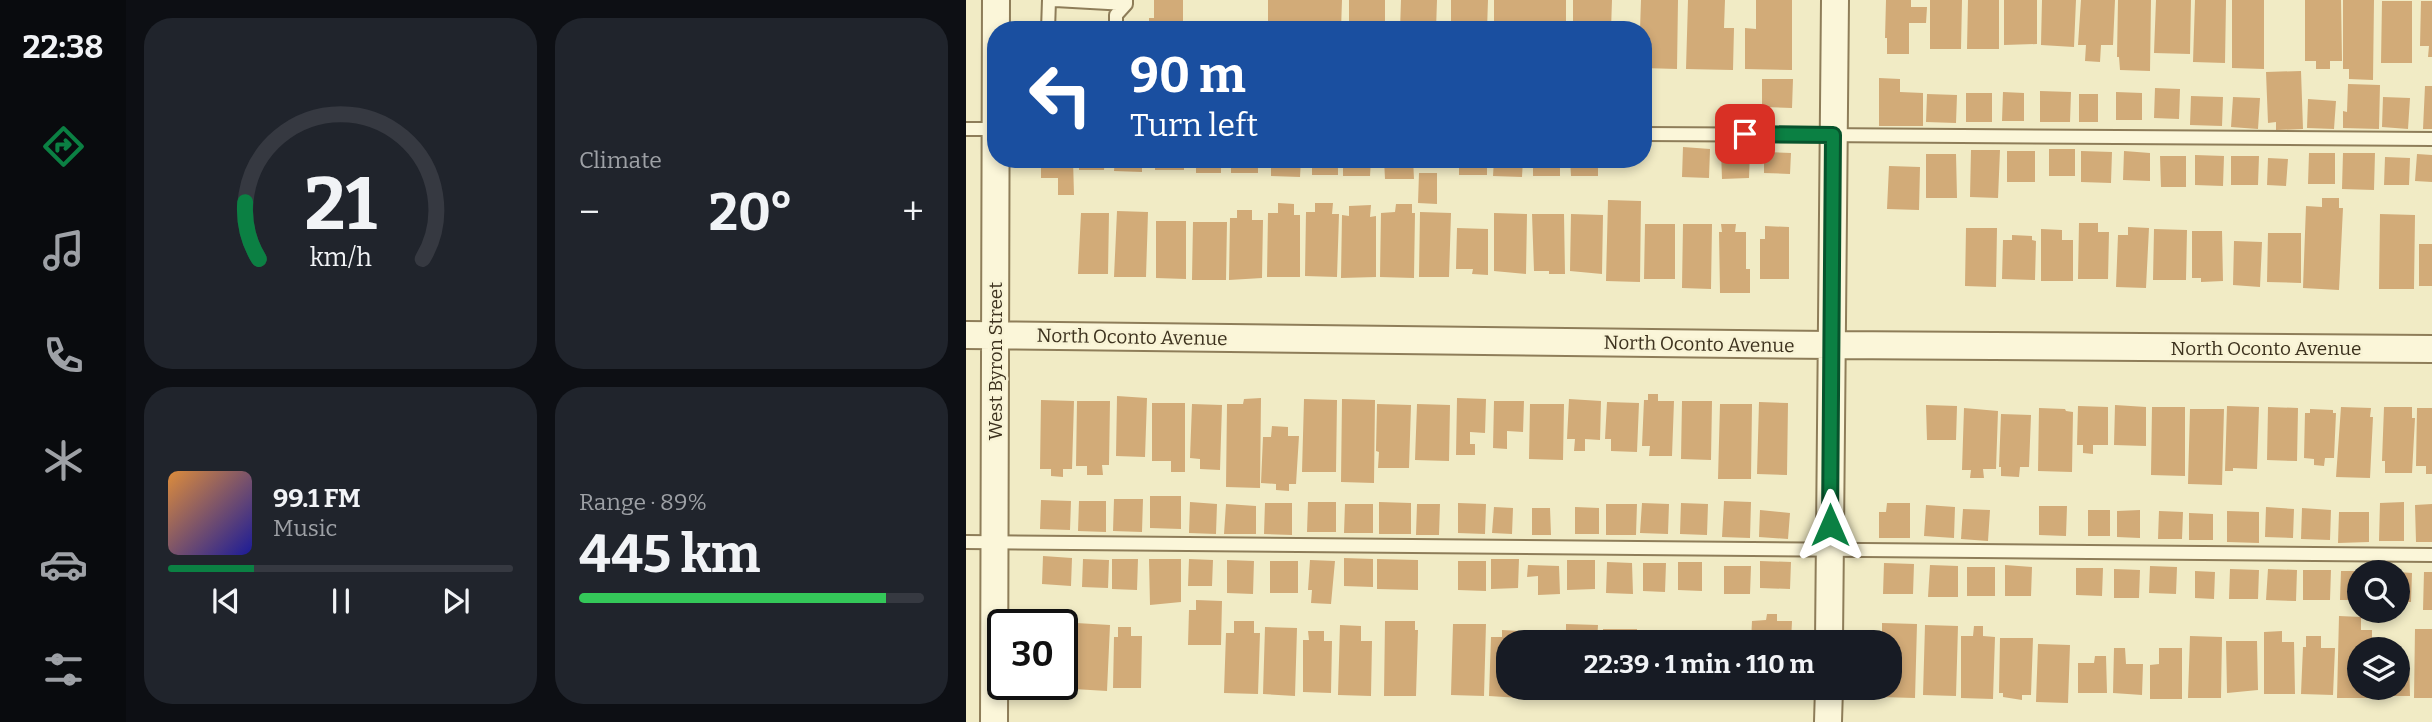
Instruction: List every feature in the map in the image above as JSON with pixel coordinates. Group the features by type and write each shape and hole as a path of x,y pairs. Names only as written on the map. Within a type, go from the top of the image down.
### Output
{"street":[{"name":"West Byron Street","path":"996,0 996,21"},
{"path":"1829,630 1835,0"},
{"name":"West Byron Street","path":"994,722 995,168"},
{"name":"North Oconto Avenue","path":"966,335 2432,349"},
{"path":"1828,722 1829,700"}],"lane":[{"path":"1048,21 1049,0"},
{"path":"1055,0 1126,2"},
{"path":"1116,21 1116,15 1126,2"},
{"path":"966,129 987,130"},
{"path":"1652,134 2432,139"},
{"path":"966,542 2432,555"}],"building":[{"path":"1154,0 1183,0 1183,21 1149,21 1149,18 1154,18"},
{"path":"1268,0 1342,0 1341,21 1268,21"},
{"path":"1349,0 1385,0 1385,21 1349,21"},
{"path":"1401,0 1437,0 1436,21 1400,21"},
{"path":"1451,0 1488,0 1487,21 1451,21"},
{"path":"1494,0 1566,0 1566,21 1494,21"},
{"path":"1573,0 1612,0 1611,21 1573,21"},
{"path":"1641,0 1678,0 1677,69 1652,68 1652,21 1640,21"},
{"path":"1688,0 1725,0 1724,28 1734,28 1733,70 1686,69"},
{"path":"1756,0 1792,0 1792,70 1745,69 1745,28 1756,29"},
{"path":"1886,0 1911,0 1911,7 1927,7 1926,23 1909,23 1909,54 1887,54"},
{"path":"1930,0 1962,0 1961,49 1930,49"},
{"path":"1968,0 1999,0 1999,49 1967,49"},
{"path":"2004,0 2037,0 2037,44 2004,45"},
{"path":"2042,0 2076,0 2074,47 2041,45"},
{"path":"2081,0 2115,0 2113,45 2101,45 2100,62 2085,61 2086,45 2078,45"},
{"path":"2118,0 2151,0 2150,71 2120,70 2117,57"},
{"path":"2156,0 2191,0 2190,54 2154,53"},
{"path":"2195,0 2226,0 2225,63 2193,62"},
{"path":"2232,0 2264,0 2264,69 2232,68"},
{"path":"2305,0 2341,0 2342,61 2330,61 2330,69 2316,69 2316,61 2305,61"},
{"path":"2343,0 2374,0 2373,80 2349,79 2349,69 2343,69"},
{"path":"2382,1 2412,1 2412,63 2381,63"},
{"path":"2421,1 2432,1 2432,57 2428,57 2429,46 2420,46"},
{"path":"2301,71 2303,129 2276,130 2276,122 2268,123 2266,72"},
{"path":"1879,78 1900,79 1900,92 1923,93 1923,126 1879,126"},
{"path":"1762,79 1793,79 1792,108 1762,107"},
{"path":"2348,84 2380,85 2379,129 2343,128 2343,111 2347,112"},
{"path":"2425,86 2432,86 2432,129 2423,129"},
{"path":"2155,88 2180,89 2179,119 2154,118"},
{"path":"2040,91 2071,92 2070,122 2040,122"},
{"path":"2003,92 2024,93 2024,121 2002,121"},
{"path":"2116,92 2142,93 2142,120 2116,120"},
{"path":"1966,93 1992,93 1992,122 1966,122"},
{"path":"1927,94 1957,95 1956,123 1926,122"},
{"path":"2079,94 2098,94 2098,122 2079,122"},
{"path":"2191,96 2223,97 2222,126 2190,125"},
{"path":"2233,97 2260,98 2258,129 2231,127"},
{"path":"2383,97 2410,98 2408,129 2382,127"},
{"path":"2308,99 2336,101 2334,129 2307,128"},
{"path":"1683,147 1710,149 1709,178 1682,177"},
{"path":"2049,149 2075,149 2075,176 2049,176"},
{"path":"1971,150 2000,150 1998,198 1970,197"},
{"path":"1721,151 1750,151 1749,178 1722,179"},
{"path":"2007,151 2035,151 2035,182 2007,182"},
{"path":"2081,151 2112,152 2111,183 2081,182"},
{"path":"2124,151 2150,153 2150,181 2123,180"},
{"path":"1764,152 1791,153 1790,174 1764,173"},
{"path":"2309,153 2335,153 2335,184 2308,184"},
{"path":"2343,153 2375,153 2374,190 2342,189"},
{"path":"1926,154 1956,154 1957,198 1926,198"},
{"path":"2417,154 2432,155 2432,182 2415,181"},
{"path":"2195,155 2224,156 2223,186 2195,185"},
{"path":"2160,156 2186,156 2186,187 2161,187"},
{"path":"2231,156 2259,156 2258,185 2231,185"},
{"path":"2385,157 2410,158 2409,185 2384,185"},
{"path":"2268,158 2288,159 2286,186 2267,185"},
{"path":"1889,166 1920,167 1919,210 1887,209"},
{"path":"1041,168 1073,168 1074,195 1058,195 1058,178 1041,178"},
{"path":"1079,168 1104,168 1104,170"},
{"path":"1114,168 1142,168 1142,172 1114,171"},
{"path":"1155,168 1184,168 1184,170"},
{"path":"1196,168 1221,168 1221,173 1196,173"},
{"path":"1231,168 1258,168 1258,173 1231,173"},
{"path":"1271,168 1300,168 1300,177 1271,176"},
{"path":"1312,168 1338,168 1338,175 1312,175"},
{"path":"1343,168 1370,168 1370,176 1343,176"},
{"path":"1384,168 1413,168 1414,179 1385,179"},
{"path":"1459,168 1487,168 1487,175 1459,175"},
{"path":"1493,168 1522,168 1522,177 1493,176"},
{"path":"1533,168 1560,168 1560,176 1533,176"},
{"path":"1571,168 1598,168 1598,176 1571,176"},
{"path":"1419,173 1437,173 1437,204 1418,203"},
{"path":"2322,198 2339,198 2339,208 2343,208 2339,290 2303,288 2306,206 2322,207"},
{"path":"1608,200 1641,201 1640,282 1606,281"},
{"path":"1278,203 1294,204 1294,215 1300,215 1300,277 1267,277 1268,213 1278,213"},
{"path":"1315,203 1333,203 1332,214 1339,214 1337,277 1305,276 1306,212 1315,212"},
{"path":"1396,204 1412,204 1412,213 1415,213 1414,278 1380,277 1381,213 1395,212"},
{"path":"1371,205 1370,217 1376,216 1376,277 1341,278 1342,215 1349,216 1349,206"},
{"path":"1237,210 1252,210 1252,220 1263,220 1262,278 1229,280 1230,218 1237,218"},
{"path":"1117,211 1148,212 1146,277 1114,277"},
{"path":"1420,212 1451,213 1449,277 1419,277"},
{"path":"1081,213 1109,213 1108,274 1078,274"},
{"path":"1494,213 1527,214 1526,274 1494,271"},
{"path":"1532,214 1564,214 1565,274 1534,271"},
{"path":"1571,214 1603,215 1602,274 1570,271"},
{"path":"2380,214 2415,215 2414,289 2379,289"},
{"path":"1156,221 1186,221 1186,279 1156,278"},
{"path":"1193,222 1227,222 1226,280 1192,280"},
{"path":"2079,223 2098,223 2098,232 2109,232 2108,279 2078,279"},
{"path":"1645,224 1675,224 1675,279 1644,279"},
{"path":"1683,224 1712,224 1711,289 1682,288"},
{"path":"1721,224 1736,224 1735,232 1746,232 1746,269 1750,269 1750,293 1720,293"},
{"path":"1765,226 1789,227 1789,279 1760,279 1760,239 1765,239"},
{"path":"2128,227 2149,228 2146,288 2116,287 2118,235 2128,235"},
{"path":"1457,228 1488,229 1488,275 1472,274 1473,269 1456,269"},
{"path":"1966,228 1997,228 1996,287 1965,286"},
{"path":"2041,229 2062,230 2062,240 2073,240 2073,281 2041,281"},
{"path":"2154,229 2187,230 2186,280 2153,280"},
{"path":"2192,231 2222,231 2223,281 2201,282 2201,278 2192,278"},
{"path":"2268,233 2301,233 2301,283 2267,282"},
{"path":"2012,235 2032,236 2032,240 2036,241 2035,280 2002,279 2003,240 2012,240"},
{"path":"2234,241 2262,242 2260,287 2233,285"},
{"path":"2419,244 2432,244 2432,286 2419,286"},
{"path":"1648,394 1658,394 1658,401 1674,401 1672,456 1649,456 1650,446 1642,446 1644,400 1648,400"},
{"path":"1117,396 1147,398 1145,457 1116,456"},
{"path":"1261,398 1260,488 1226,487 1227,404 1243,404 1244,399"},
{"path":"1457,398 1486,399 1485,433 1470,432 1470,444 1475,444 1475,455 1456,455"},
{"path":"1304,399 1337,400 1336,472 1302,472"},
{"path":"1342,399 1375,400 1374,483 1341,482"},
{"path":"1569,399 1601,401 1600,440 1585,439 1585,451 1574,451 1575,439 1567,439"},
{"path":"1041,400 1074,401 1072,469 1063,469 1063,477 1051,476 1051,469 1040,469"},
{"path":"1077,401 1110,401 1109,465 1102,465 1103,475 1087,475 1087,466 1076,466"},
{"path":"1494,401 1524,401 1523,432 1507,431 1507,449 1493,448"},
{"path":"1682,401 1712,401 1711,460 1681,459"},
{"path":"1607,402 1639,403 1637,452 1611,451 1611,439 1605,439"},
{"path":"1759,402 1788,403 1787,475 1757,474"},
{"path":"1152,403 1185,403 1185,472 1171,472 1171,461 1152,461"},
{"path":"1192,404 1222,405 1220,470 1200,469 1200,459 1190,458"},
{"path":"1377,404 1411,405 1409,468 1378,468"},
{"path":"1417,404 1450,405 1449,461 1415,460"},
{"path":"1530,404 1564,404 1563,460 1529,459"},
{"path":"1720,404 1752,404 1751,479 1718,479"},
{"path":"1926,405 1957,406 1956,440 1927,440"},
{"path":"2115,405 2146,407 2146,446 2114,445"},
{"path":"2078,406 2108,407 2108,445 2093,445 2093,454 2083,453 2083,445 2077,445"},
{"path":"2227,406 2259,407 2257,469 2233,468 2233,471 2225,471"},
{"path":"2152,407 2185,407 2185,476 2151,475"},
{"path":"2268,407 2298,408 2297,461 2267,460"},
{"path":"2341,407 2371,408 2370,417 2373,417 2370,478 2336,477"},
{"path":"2384,407 2412,407 2412,418 2415,418 2412,473 2385,473 2385,461 2382,461"},
{"path":"1964,408 1998,411 1996,469 1983,469 1984,478 1970,478 1971,470 1962,470"},
{"path":"2039,408 2073,412 2072,472 2038,471"},
{"path":"2417,408 2432,408 2432,474 2426,474 2426,466 2416,466"},
{"path":"2190,409 2224,409 2222,485 2188,484"},
{"path":"2310,409 2333,410 2333,413 2336,413 2334,458 2325,458 2324,466 2314,465 2314,459 2304,458 2305,413 2310,413"},
{"path":"2001,414 2031,415 2029,467 2020,467 2019,477 2001,476"},
{"path":"1272,426 1288,427 1288,436 1299,436 1296,484 1289,484 1289,491 1276,490 1276,484 1261,483 1263,437 1271,437"},
{"path":"1150,496 1181,496 1181,529 1150,528"},
{"path":"1114,499 1143,499 1142,532 1113,531"},
{"path":"1041,500 1071,501 1070,530 1040,529"},
{"path":"1079,501 1106,501 1106,532 1078,531"},
{"path":"1724,501 1751,502 1750,538 1722,537"},
{"path":"1190,502 1217,504 1216,534 1189,533"},
{"path":"1308,502 1336,502 1336,532 1307,532"},
{"path":"1379,502 1411,503 1411,534 1379,534"},
{"path":"2404,502 2404,541 2379,541 2380,503"},
{"path":"1265,503 1292,503 1292,535 1264,534"},
{"path":"1458,503 1486,504 1485,534 1458,533"},
{"path":"1642,503 1669,504 1668,534 1640,533"},
{"path":"1681,503 1708,504 1707,535 1680,534"},
{"path":"1887,503 1910,503 1910,538 1879,538 1879,512 1886,512"},
{"path":"1226,504 1256,506 1256,534 1224,534"},
{"path":"1345,504 1373,504 1373,533 1344,533"},
{"path":"1417,504 1440,504 1439,535 1416,535"},
{"path":"1606,504 1637,504 1636,535 1606,535"},
{"path":"2432,504 2432,542 2416,542 2415,505"},
{"path":"1926,505 1955,507 1954,538 1924,536"},
{"path":"2039,506 2067,506 2066,536 2039,535"},
{"path":"1494,507 1513,508 1512,534 1492,533"},
{"path":"1575,507 1599,508 1599,534 1575,534"},
{"path":"2266,507 2294,509 2293,538 2265,537"},
{"path":"1532,508 1550,508 1551,535 1532,535"},
{"path":"2302,508 2331,510 2330,540 2301,539"},
{"path":"1963,509 1990,510 1988,541 1961,539"},
{"path":"1760,510 1790,513 1788,539 1759,537"},
{"path":"2088,510 2110,510 2110,536 2088,536"},
{"path":"2140,510 2140,538 2117,537 2117,511"},
{"path":"2159,511 2183,512 2182,539 2158,539"},
{"path":"2227,511 2259,512 2259,543 2227,542"},
{"path":"2339,512 2369,512 2369,542 2338,543"},
{"path":"2189,513 2213,514 2213,540 2189,540"},
{"path":"1043,556 1072,558 1071,586 1042,584"},
{"path":"1344,558 1373,559 1373,587 1344,586"},
{"path":"1083,559 1109,560 1108,588 1082,587"},
{"path":"1112,559 1138,559 1137,590 1112,589"},
{"path":"1149,559 1181,559 1181,602 1150,605"},
{"path":"1189,559 1213,560 1212,586 1188,586"},
{"path":"1377,559 1418,560 1418,590 1377,589"},
{"path":"1491,559 1519,559 1518,588 1491,589"},
{"path":"1227,560 1254,561 1253,594 1227,593"},
{"path":"1310,560 1335,561 1331,604 1311,603 1312,590 1308,590"},
{"path":"1567,560 1595,560 1595,589 1567,590"},
{"path":"1270,561 1298,561 1298,593 1270,593"},
{"path":"1458,561 1486,561 1486,591 1458,590"},
{"path":"1760,561 1791,562 1790,589 1760,588"},
{"path":"1607,562 1632,563 1633,594 1606,593"},
{"path":"1678,562 1702,562 1702,591 1678,590"},
{"path":"1643,563 1666,563 1665,592 1643,591"},
{"path":"1884,563 1914,564 1913,594 1883,594"},
{"path":"1528,565 1559,566 1560,594 1538,595 1538,576 1527,577"},
{"path":"1930,565 1958,566 1958,597 1928,597"},
{"path":"2005,565 2032,567 2031,596 2005,596"},
{"path":"1724,566 1751,566 1750,594 1724,594"},
{"path":"2150,566 2177,567 2176,594 2149,593"},
{"path":"1967,567 1995,567 1995,596 1967,596"},
{"path":"2076,568 2103,568 2102,596 2076,595"},
{"path":"2114,569 2140,570 2139,598 2114,598"},
{"path":"2230,569 2259,570 2258,599 2229,599"},
{"path":"2268,569 2297,570 2296,601 2266,600"},
{"path":"2303,570 2331,570 2330,600 2303,600"},
{"path":"2195,571 2215,572 2214,599 2195,598"},
{"path":"2341,571 2347,571 2347,600 2340,600"},
{"path":"2424,572 2432,572 2432,610 2423,610"},
{"path":"2410,573 2412,573 2410,602"},
{"path":"1196,600 1222,601 1221,645 1188,645 1189,610 1196,610"},
{"path":"1767,614 1777,614 1777,621 1792,621 1792,630 1752,630 1752,621 1766,620"},
{"path":"2339,616 2347,616 2347,623 2361,623 2361,630 2372,630 2372,637 2347,637 2347,698 2337,698"},
{"path":"1234,621 1254,621 1254,633 1260,633 1258,694 1224,693 1226,633 1234,633"},
{"path":"1385,621 1415,621 1415,630 1418,630 1416,696 1384,696"},
{"path":"1078,623 1110,625 1107,691 1078,689"},
{"path":"1882,623 1917,624 1915,698 1902,698 1902,630 1882,630"},
{"path":"1453,624 1486,624 1484,696 1451,695"},
{"path":"1566,624 1598,625 1598,630 1566,630"},
{"path":"1340,625 1361,626 1361,641 1372,641 1371,696 1338,695"},
{"path":"1925,625 1958,626 1956,696 1923,695"},
{"path":"1974,626 1983,626 1983,636 1995,637 1993,699 1961,698 1961,636 1973,636"},
{"path":"1118,627 1131,627 1131,636 1142,636 1141,688 1113,688 1114,637 1118,637"},
{"path":"1265,627 1297,628 1295,696 1263,694"},
{"path":"1603,629 1637,629 1637,630"},
{"path":"2415,629 2432,629 2432,698 2414,698"},
{"path":"1308,631 1324,631 1324,641 1332,641 1331,693 1303,692 1303,640 1309,640"},
{"path":"2282,631 2282,642 2294,642 2295,694 2264,694 2264,632"},
{"path":"2190,636 2222,637 2221,698 2188,698"},
{"path":"2306,636 2321,636 2321,648 2335,648 2333,695 2301,694"},
{"path":"1491,637 1496,637 1496,696 1489,696"},
{"path":"2000,638 2033,638 2031,695 2022,695 2022,700 2003,697 2003,693 1999,693"},
{"path":"2226,641 2257,641 2258,690 2227,693"},
{"path":"2038,644 2070,645 2068,703 2036,702"},
{"path":"2114,648 2125,648 2126,664 2143,664 2142,695 2113,693"},
{"path":"2159,648 2182,648 2182,699 2150,699 2150,665 2159,664"},
{"path":"2095,656 2106,656 2107,693 2078,693 2078,663 2094,663"}],"route":[{"path":"1745,134 1833,135 1830,525"}]}
